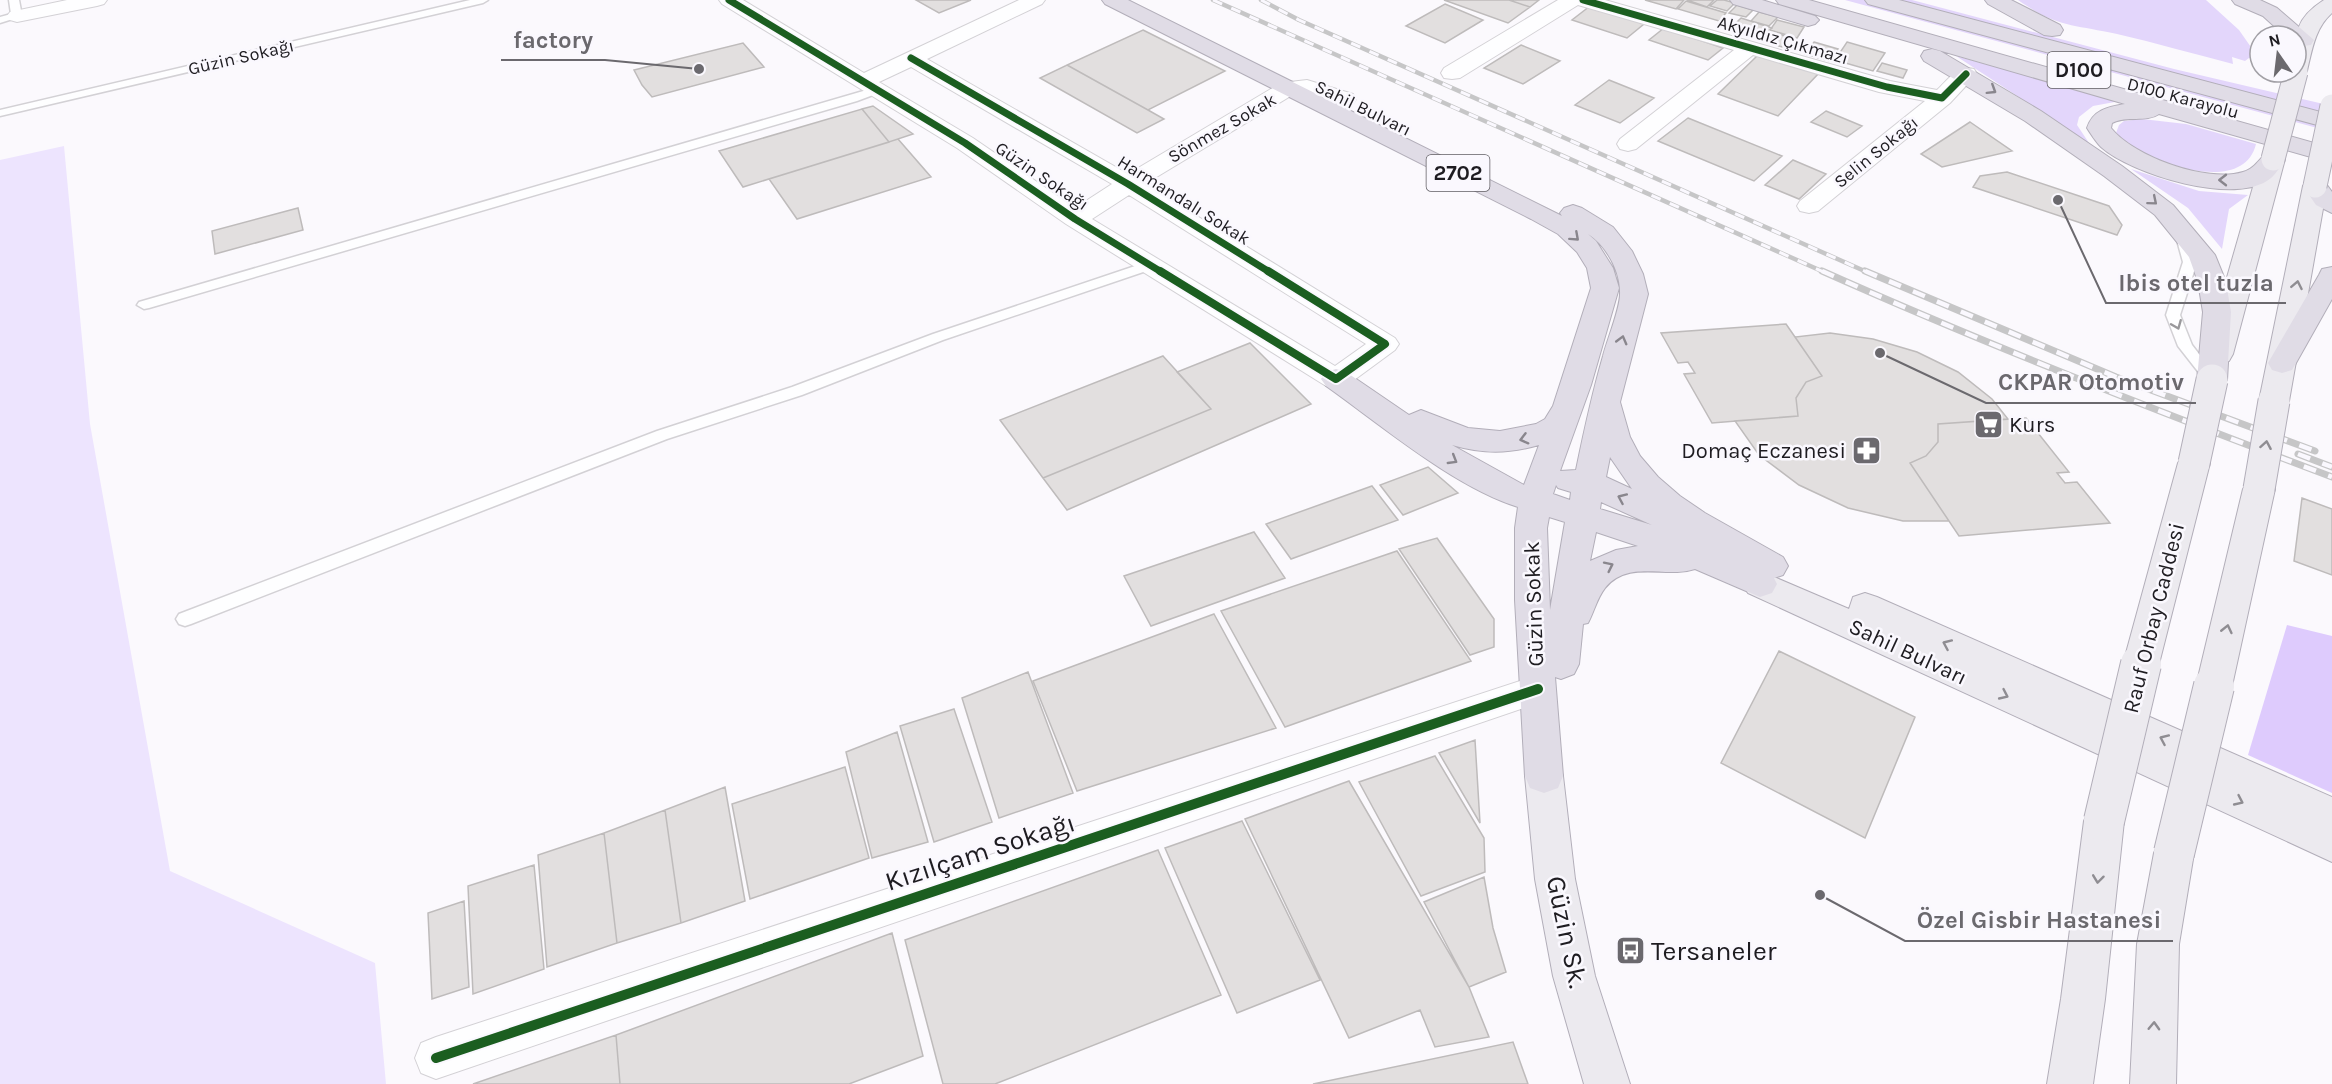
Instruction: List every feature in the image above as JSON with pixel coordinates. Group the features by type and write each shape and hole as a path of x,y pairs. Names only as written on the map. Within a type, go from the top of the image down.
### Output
{"highway":[{"name":"Sahil Bulvarı","path":"1112,0 1540,214 1567,229 1587,247 1599,268 1605,288 1568,406 1545,470"},
{"name":"Sahil Bulvarı","path":"1141,0 1579,216 1604,233 1620,251 1630,274 1634,294 1606,396 1589,483"},
{"path":"1740,0 1897,48 1966,74"},
{"path":"1786,0 2332,156"},
{"name":"D100 Karayolu","path":"1827,0 2332,138"},
{"name":"D100 Karayolu","path":"1875,0 2332,122"},
{"path":"1934,0 2234,74"},
{"path":"1995,0 2052,30"},
{"path":"2242,0 2270,12 2284,24"},
{"path":"1846,18 1924,52 1966,74 2033,116 2164,210 2202,255 2212,282 2217,312 2212,380"},
{"path":"2275,85 2332,100"},
{"path":"2187,115 2124,111 2107,116 2099,123 2099,128 2106,140 2136,160 2163,170 2193,177 2225,181 2251,178 2260,175 2273,159"},
{"path":"2282,363 2332,275"},
{"path":"1336,380 1457,437 1486,444 1512,442 1537,436 1556,426 1568,406"},
{"path":"1336,380 1449,458 1490,482 1536,502"},
{"path":"1606,396 1613,435 1621,452 1654,494 1766,575"},
{"name":"Güzin Sokak","path":"1545,470 1531,528 1532,590 1550,677"},
{"name":"Sahil Bulvarı","path":"1559,480 1589,483 1766,575 1536,502 1546,485 1559,480"},
{"path":"1544,776 1550,677 1589,483"},
{"path":"1550,677 1581,594 1595,573 1620,561 1644,556 1687,560 1766,575"}],"main road":[{"name":"Rauf Orbay Caddesi","path":"2308,31 2319,11 2332,4"},
{"name":"Rauf Orbay Caddesi","path":"2070,1084 2083,999 2104,821 2141,664 2194,463 2212,380 2292,84"},
{"path":"2153,1084 2158,944 2174,853 2259,489 2282,363 2324,195 2332,106"},
{"name":"Sahil Bulvarı","path":"1766,575 2332,815"},
{"name":"Sahil Bulvarı","path":"1766,575 2332,844"},
{"name":"Güzin Sk.","path":"1544,776 1555,879 1574,976 1607,1084"}],"street":[{"path":"10,12 97,0"},
{"name":"Güzin Sokağı","path":"729,0 965,143 1076,219 1336,380"},
{"path":"870,85 911,58 1035,0"},
{"path":"1452,74 1572,0"},
{"name":"Akyıldız Çıkmazı","path":"1583,0 1887,87 1942,98"},
{"path":"1628,144 1750,47"},
{"name":"Harmandalı Sokak","path":"911,58 1128,184 1385,344 1336,380"},
{"path":"1942,98 1966,74"},
{"name":"Sönmez Sokak","path":"1076,219 1128,184 1289,88 1307,86 1344,99"},
{"name":"Selin Sokağı","path":"1809,206 1942,98"},
{"name":"Kızılçam Sokağı","path":"436,1058 1550,677"}],"lane":[{"name":"Güzin Sokağı","path":"0,113 483,0"},
{"path":"144,305 853,99 870,85"},
{"path":"2180,229 2190,262 2173,315 2185,346 2212,380"},
{"path":"185,619 662,435 797,391 938,337 1150,265"}],"shaded area":[{"path":"1845,0 1868,0 2332,124 2332,132"},
{"path":"1901,0 1912,0 2174,69 2328,105 2332,115"},
{"path":"2018,0 2206,0 2239,30 2248,43 2248,59 2245,61 2232,57 2233,64 2132,37 2066,24"},
{"path":"1956,56 2120,101 2093,106 2079,117 2077,125 2089,143"},
{"path":"2142,119 2186,124 2256,144 2248,159 2236,168 2219,172 2181,168 2133,149 2116,133 2119,125 2124,121"},
{"path":"64,146 90,424 170,871 375,963 386,1084 0,1084 0,160"},
{"path":"2131,169 2199,191 2248,195 2229,209 2222,249 2188,208"},
{"path":"2287,625 2332,636 2332,793 2248,755"}],"building":[{"path":"916,0 971,0 939,13"},
{"path":"1444,0 1509,0 1530,7 1508,23"},
{"path":"1509,0 1539,0 1530,7"},
{"path":"1645,0 1684,0 1676,9"},
{"path":"1687,0 1714,0 1707,7"},
{"path":"1717,0 1735,3 1727,11 1710,6"},
{"path":"1686,1 1726,13 1719,21 1678,9"},
{"path":"1445,4 1483,20 1445,43 1406,26"},
{"path":"1737,5 1753,10 1746,17 1729,13"},
{"path":"1590,6 1644,24 1627,38 1572,20"},
{"path":"1759,12 1778,17 1769,26 1751,21"},
{"path":"1741,18 1772,28 1764,35 1733,26"},
{"path":"1777,20 1804,27 1797,38 1770,30"},
{"path":"1664,28 1723,48 1708,60 1649,40"},
{"path":"1143,30 1225,71 1148,110 1067,65"},
{"path":"1769,32 1789,37 1782,47 1762,41"},
{"path":"1814,42 1838,49 1829,61 1805,54"},
{"path":"1847,42 1885,53 1873,71 1835,60"},
{"path":"743,43 764,67 652,97 634,70"},
{"path":"1521,45 1560,61 1523,84 1484,68"},
{"path":"1758,55 1819,73 1778,116 1718,94"},
{"path":"1882,63 1907,70 1903,78 1877,71"},
{"path":"1067,65 1164,119 1137,133 1040,78"},
{"path":"1609,80 1654,98 1620,123 1575,105"},
{"path":"873,106 913,134 889,142 862,109"},
{"path":"862,109 889,142 743,187 719,151"},
{"path":"1826,111 1862,126 1847,137 1811,122"},
{"path":"1688,118 1782,156 1754,181 1658,141"},
{"path":"1970,122 2012,151 1942,167 1921,154"},
{"path":"898,139 931,177 797,219 769,179"},
{"path":"1793,160 1826,174 1799,199 1765,185"},
{"path":"2007,172 2109,206 2122,225 2117,235 1973,187 1980,176"},
{"path":"298,208 303,230 215,254 212,231"},
{"path":"1786,324 1822,376 1806,382 1796,398 1798,416 1712,423 1684,374 1695,373 1688,362 1678,363 1661,333"},
{"path":"1830,333 1873,339 1917,352 1958,372 1992,399 2008,419 1938,424 1938,442 1926,456 1910,463 1949,521 1903,521 1848,508 1799,485 1759,455 1735,421 1798,416 1796,398 1806,382 1822,376 1795,337"},
{"path":"1250,343 1311,404 1067,510 1043,478 1211,409 1177,372"},
{"path":"1163,356 1211,409 1043,478 1000,420"},
{"path":"2026,418 2069,472 2057,473 2065,483 2077,482 2110,523 1959,536 1910,463 1926,456 1938,442 1938,424"},
{"path":"1428,467 1458,493 1403,515 1380,485"},
{"path":"1372,486 1398,520 1291,559 1266,524"},
{"path":"2302,498 2332,509 2332,575 2294,561"},
{"path":"1254,532 1285,578 1151,626 1124,576"},
{"path":"1437,538 1494,619 1494,647 1470,655 1399,549"},
{"path":"1397,551 1471,661 1285,727 1221,611"},
{"path":"1214,614 1276,728 1077,791 1033,681"},
{"path":"1779,651 1915,717 1865,838 1721,763"},
{"path":"1028,672 1073,793 999,818 962,698"},
{"path":"954,709 992,822 934,842 900,726"},
{"path":"897,732 928,842 872,858 846,752"},
{"path":"1475,740 1480,823 1439,753"},
{"path":"1435,756 1484,838 1485,872 1421,896 1359,782"},
{"path":"845,767 869,858 750,899 732,804"},
{"path":"1349,781 1469,987 1489,1037 1435,1047 1420,1010 1349,1038 1245,819"},
{"path":"725,787 745,901 681,923 665,810"},
{"path":"665,810 681,923 617,943 604,833"},
{"path":"1242,821 1320,980 1237,1013 1165,848"},
{"path":"604,833 617,943 547,967 538,855"},
{"path":"1158,850 1221,995 995,1084 943,1084 905,940"},
{"path":"534,865 544,969 473,994 468,886"},
{"path":"1484,877 1493,928 1506,972 1469,987 1424,902"},
{"path":"464,901 469,987 432,999 428,913"},
{"path":"892,933 923,1056 849,1084 620,1084 616,1035"},
{"path":"616,1035 620,1084 473,1084"},
{"path":"1513,1042 1528,1084 1313,1084"}],"railway":[{"path":"1213,0 1826,273"},
{"path":"1261,0 1299,20 1869,273"},
{"path":"1822,271 2076,378 2332,477"},
{"path":"1865,271 2116,377 2315,451"},
{"path":"2298,454 2332,467"}],"cycle path":[{"path":"729,0 965,143 1075,219 1336,379 1385,344 1128,184 911,58"},
{"path":"1583,0 1887,87 1942,98 1966,74"},
{"path":"436,1058 1538,689"}],"place":[{"name":"factory","path":"699,69"},
{"name":"Ibis otel tuzla","path":"2058,200"},
{"name":"CKPAR Otomotiv","path":"1880,353"},
{"name":"Kurs","path":"1988,425"},
{"name":"Domaç Eczanesi","path":"1867,451"},
{"name":"Özel Gisbir Hastanesi","path":"1820,895"},
{"name":"Tersaneler","path":"1630,951"}]}
